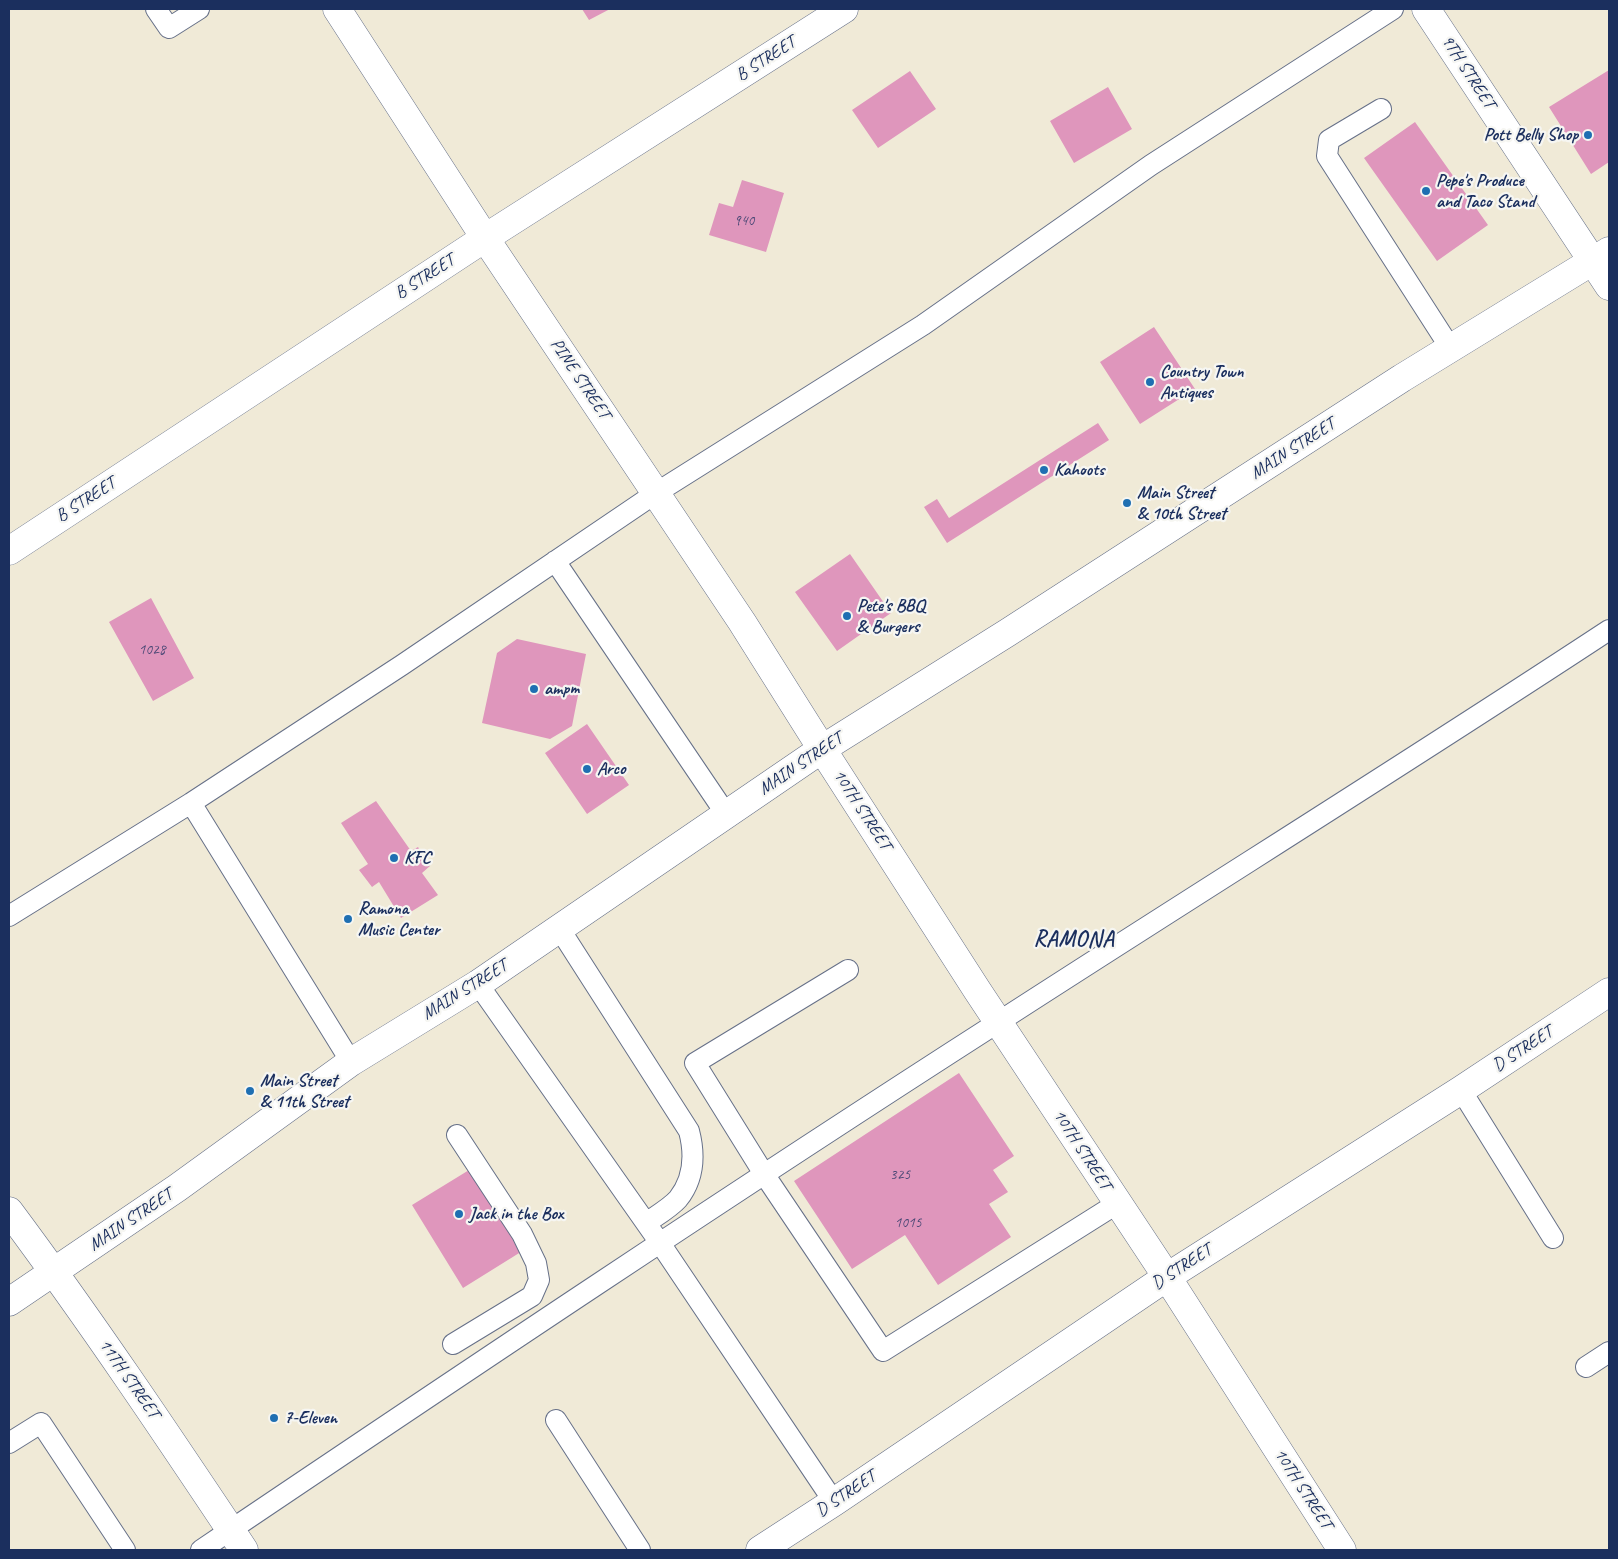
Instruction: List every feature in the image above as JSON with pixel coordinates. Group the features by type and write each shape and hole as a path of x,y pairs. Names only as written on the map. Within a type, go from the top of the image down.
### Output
{"main road":[{"name":"PINE STREET","path":"337,9 485,238 742,622 822,749"},
{"name":"B STREET","path":"9,551 485,238 844,9"},
{"name":"9TH STREET","path":"1426,9 1601,256 1609,286"},
{"name":"MAIN STREET","path":"9,1302 177,1188 351,1062 478,984 822,749 1451,349 1601,256"},
{"name":"10TH STREET","path":"822,749 998,1022 1167,1277 1342,1550"},
{"name":"D STREET","path":"760,1550 1167,1277 1461,1090 1609,992"},
{"name":"11TH STREET","path":"9,1212 142,1396 237,1540"}],"lane":[{"path":"156,9 169,28 199,9"},
{"path":"9,916 191,803 402,665 656,493 923,325 1151,165 1394,9"},
{"path":"1380,109 1329,140 1327,156 1451,349"},
{"path":"555,562 726,814"},
{"path":"201,1550 237,1540 660,1242 998,1022 1479,716 1609,630"},
{"path":"191,803 351,1062"},
{"path":"559,928 689,1131 693,1145 693,1163 689,1181 678,1200 646,1223"},
{"path":"848,970 694,1064 764,1174 883,1351 1118,1203"},
{"path":"478,984 660,1242 834,1502"},
{"path":"1461,1090 1553,1238"},
{"path":"453,1344 532,1296 539,1280 536,1263 522,1234 457,1134"},
{"path":"1586,1367 1609,1352"},
{"path":"556,1420 640,1550"},
{"path":"9,1443 41,1423 125,1550"}],"building":[{"path":"582,9 610,9 589,20"},
{"name":"Pott Belly Shop","path":"1609,70 1609,162 1591,174 1549,107"},
{"path":"910,71 936,109 878,148 852,110"},
{"path":"1108,87 1132,129 1074,163 1050,121"},
{"name":"Pepe's Produce and Taco Stand","path":"1415,122 1488,225 1437,261 1364,158"},
{"path":"742,180 784,193 766,252 709,235 719,203 733,207"},
{"path":"1154,327 1195,389 1140,424 1100,362"},
{"name":"Kahoots","path":"1098,423 1109,440 947,543 924,507 937,499 949,518"},
{"path":"850,554 891,613 837,651 795,592"},
{"path":"151,598 194,678 153,701 109,622"},
{"name":"ampm","path":"517,639 586,654 572,726 550,739 482,723 497,653"},
{"name":"Arco","path":"587,724 629,785 587,814 545,753"},
{"name":"KFC","path":"376,801 411,851 418,847 430,866 422,873 438,895 401,918 379,882 372,887 359,870 368,864 341,823"},
{"path":"959,1073 1014,1156 993,1170 1008,1192 989,1204 1011,1237 938,1285 905,1235 852,1269 794,1181"},
{"path":"474,1167 524,1250 463,1288 412,1205"}],"place":[{"name":"Pott Belly Shop","path":"1588,135"},
{"name":"Pepe's Produce and Taco Stand","path":"1426,191"},
{"name":"Country Town Antiques","path":"1150,382"},
{"name":"Kahoots","path":"1044,470"},
{"name":"Main Street & 10th Street","path":"1127,503"},
{"name":"Pete's BBQ & Burgers","path":"847,616"},
{"name":"ampm","path":"534,689"},
{"name":"Arco","path":"587,769"},
{"name":"KFC","path":"394,858"},
{"name":"Ramona Music Center","path":"348,919"},
{"name":"Main Street & 11th Street","path":"250,1091"},
{"name":"Jack in the Box","path":"459,1214"},
{"name":"7-Eleven","path":"274,1418"}],"district":[{"name":"RAMONA","path":"1074,940"}]}
